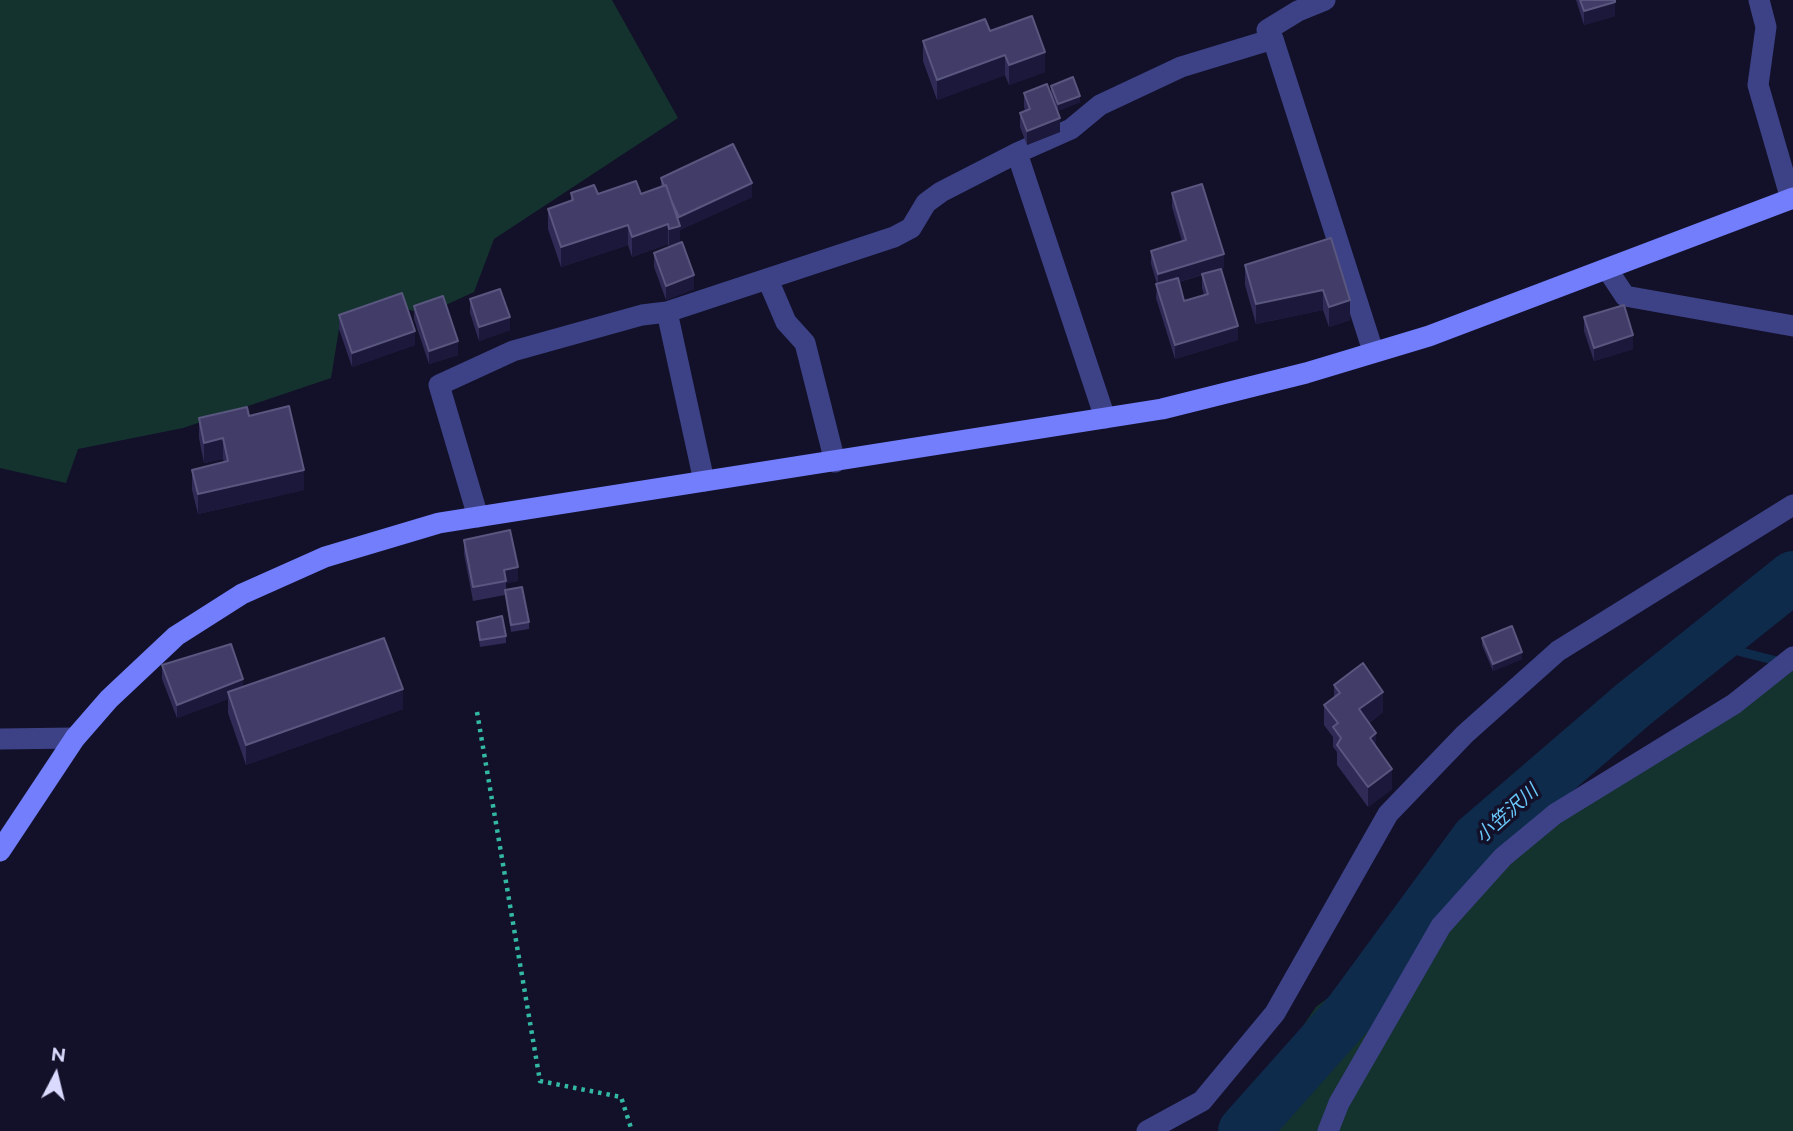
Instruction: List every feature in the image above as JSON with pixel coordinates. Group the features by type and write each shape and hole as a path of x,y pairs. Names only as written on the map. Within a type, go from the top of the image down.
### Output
{"street":[{"path":"1325,0 1267,30 1273,39 1373,351"},
{"path":"0,851 75,738 109,699 176,636 242,594 325,557 439,523 1175,406 1306,373 1429,336 1792,198 1758,85 1766,27 1759,0"},
{"path":"478,517 439,386 513,351 642,315 667,312 894,237 911,228 926,203 941,192 1017,153 1071,130 1100,105 1181,67 1273,39"},
{"path":"1017,153 1105,418"},
{"path":"1607,269 1625,296 1793,326"},
{"path":"768,280 786,322 805,343 835,462"},
{"path":"667,312 704,481"},
{"path":"1147,1131 1202,1101 1275,1013 1388,814 1465,734 1558,651 1793,505"},
{"path":"1328,1131 1339,1103 1441,926 1503,857 1555,814 1734,704 1793,657"},
{"path":"0,739 75,738"}],"path":[{"path":"477,712 540,1081 621,1097 632,1131"}],"green space":[{"path":"0,0 612,0 678,118 494,239 474,292 424,315 402,307 339,329 331,378 183,428 78,449 66,483 0,468"},
{"path":"1793,669 1793,1131 1231,1131 1316,1007 1464,894 1566,807"}],"building":[{"path":"1580,0 1615,0 1615,2 1584,11"},
{"path":"1032,16 1045,52 1009,65 1005,55 937,80 923,41 985,19 990,31"},
{"path":"1073,77 1080,96 1058,104 1051,86"},
{"path":"1047,84 1060,118 1027,131 1020,113 1030,109 1024,93"},
{"path":"733,144 752,183 679,217 661,178"},
{"path":"636,181 641,194 666,185 680,226 669,229 668,224 632,237 628,225 561,247 548,209 573,200 571,193 594,185 598,194"},
{"path":"1202,184 1224,254 1158,274 1151,251 1186,240 1172,193"},
{"path":"1331,238 1350,300 1329,307 1323,290 1256,304 1245,265"},
{"path":"682,242 694,275 666,286 654,253"},
{"path":"1221,269 1238,326 1175,345 1156,284 1178,278 1184,301 1208,294 1202,274"},
{"path":"500,289 510,317 479,327 470,299"},
{"path":"402,293 415,331 352,353 339,315"},
{"path":"443,296 458,341 429,351 414,306"},
{"path":"1624,305 1633,335 1594,348 1584,317"},
{"path":"289,406 304,470 198,494 192,470 228,461 223,438 204,443 199,418 247,407 249,416"},
{"path":"510,530 518,567 504,570 506,581 473,587 464,540"},
{"path":"522,587 529,622 511,625 505,590"},
{"path":"502,616 506,636 480,640 477,622"},
{"path":"1512,626 1522,652 1493,664 1482,638"},
{"path":"384,638 403,689 246,745 228,692"},
{"path":"231,644 243,679 177,705 162,665"},
{"path":"1363,663 1383,692 1359,709 1376,733 1370,738 1392,769 1368,787 1337,745 1341,738 1333,727 1338,723 1324,705 1340,693 1334,685"}],"waterway":[{"name":"小笠沢川","path":"1244,1131 1350,1012 1477,839 1634,704 1793,577"},
{"path":"1710,644 1781,662"}]}
